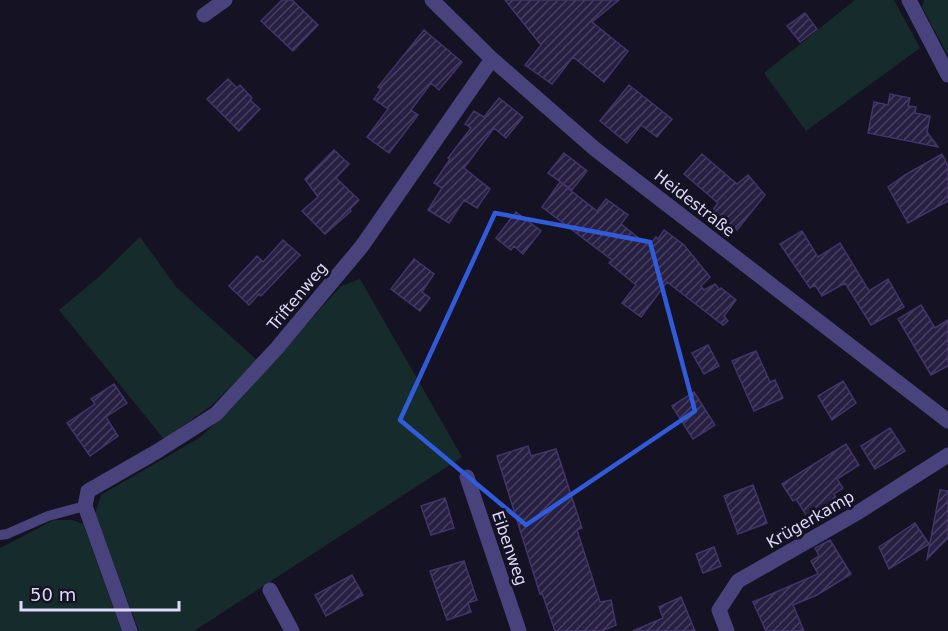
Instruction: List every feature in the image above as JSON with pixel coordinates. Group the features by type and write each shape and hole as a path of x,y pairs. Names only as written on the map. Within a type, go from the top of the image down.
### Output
{"street":[{"path":"204,15 225,0"},
{"name":"Heidestraße","path":"432,0 492,59 596,149 948,421"},
{"path":"909,0 948,75"},
{"name":"Triftenweg","path":"85,506 88,491 216,414 277,348 362,246 492,59"},
{"name":"Krügerkamp","path":"727,631 719,610 738,581 857,513 948,455"},
{"name":"Eibenweg","path":"467,477 519,631"},
{"path":"85,506 130,631"},
{"path":"270,590 292,631"}],"lane":[{"path":"0,535 48,516 85,506"}],"highlighted area":[{"path":"495,213 650,242 695,411 526,525 400,420"}],"green space":[{"path":"855,0 894,0 920,48 806,131 764,73"},
{"path":"924,0 948,0 948,56 922,7"},
{"path":"140,237 177,288 257,360 211,406 164,439 59,310 100,276"},
{"path":"360,279 462,457 194,631 139,631 95,514 101,495 199,438 232,408 341,286"},
{"path":"54,520 73,520 83,524 122,631 0,631 0,548"}],"building":[{"path":"282,0 292,0 318,25 293,51 261,21"},
{"path":"505,0 619,0 592,22 628,51 604,82 573,57 552,84 525,65 541,45"},
{"path":"805,13 817,29 800,42 787,26"},
{"path":"424,30 462,62 439,90 431,83 411,110 418,115 389,153 367,137 388,109 374,99 381,89 378,87"},
{"path":"228,79 237,88 240,85 252,98 250,100 260,109 239,131 207,99"},
{"path":"629,85 672,119 657,137 641,125 627,143 600,121"},
{"path":"890,94 910,98 908,106 916,107 915,113 930,116 927,132 938,147 868,133 874,102 888,105"},
{"path":"499,98 523,117 506,138 494,128 464,168 490,189 477,208 464,200 449,223 428,210 442,188 434,183 450,159 448,158 471,128 465,124 474,111 484,117"},
{"path":"334,150 349,164 336,178 359,200 350,209 351,211 325,234 302,211 318,197 305,179"},
{"path":"564,153 587,171 572,190 548,173"},
{"path":"702,154 737,184 748,175 765,195 737,230 712,211 718,203 684,174"},
{"path":"942,154 948,166 948,201 908,223 888,187"},
{"path":"560,182 597,211 606,199 628,215 621,224 649,246 664,230 684,245 710,277 701,286 704,290 715,284 736,300 724,316 728,321 723,325 667,282 641,317 622,303 636,285 609,263 612,260 542,207"},
{"path":"516,212 541,231 523,254 514,246 511,250 496,238"},
{"path":"802,231 818,257 840,243 869,291 888,279 904,307 871,325 845,283 822,296 815,285 810,288 780,244"},
{"path":"283,240 300,255 261,296 259,294 249,305 229,286 257,256 263,262"},
{"path":"414,259 434,274 422,292 430,298 420,311 391,289"},
{"path":"921,305 935,328 948,320 948,366 931,375 898,319"},
{"path":"708,345 719,366 704,374 692,353"},
{"path":"756,351 770,382 775,380 783,398 754,411 732,361"},
{"path":"843,381 856,403 832,420 818,396"},
{"path":"114,384 127,403 106,417 118,436 90,456 67,423 95,404 91,399"},
{"path":"694,392 715,425 693,439 672,406"},
{"path":"890,428 905,451 875,469 861,446"},
{"path":"846,444 859,465 837,479 843,488 834,494 837,499 808,518 796,499 793,501 782,484"},
{"path":"528,446 531,456 556,449 582,528 577,530 600,602 611,600 616,625 602,631 555,631 542,593 540,594 497,456"},
{"path":"753,485 767,523 738,534 724,496"},
{"path":"940,490 948,491 948,538 927,559"},
{"path":"445,498 454,528 431,535 421,506"},
{"path":"915,523 929,544 889,569 879,547"},
{"path":"830,540 851,574 817,595 793,605 804,631 766,631 753,602 818,574 811,561 819,556 815,548"},
{"path":"714,547 721,566 703,573 696,554"},
{"path":"464,561 477,600 468,603 471,612 447,620 430,571"},
{"path":"352,575 363,595 326,616 315,595"},
{"path":"681,597 695,631 633,631 663,618 659,607"}]}
